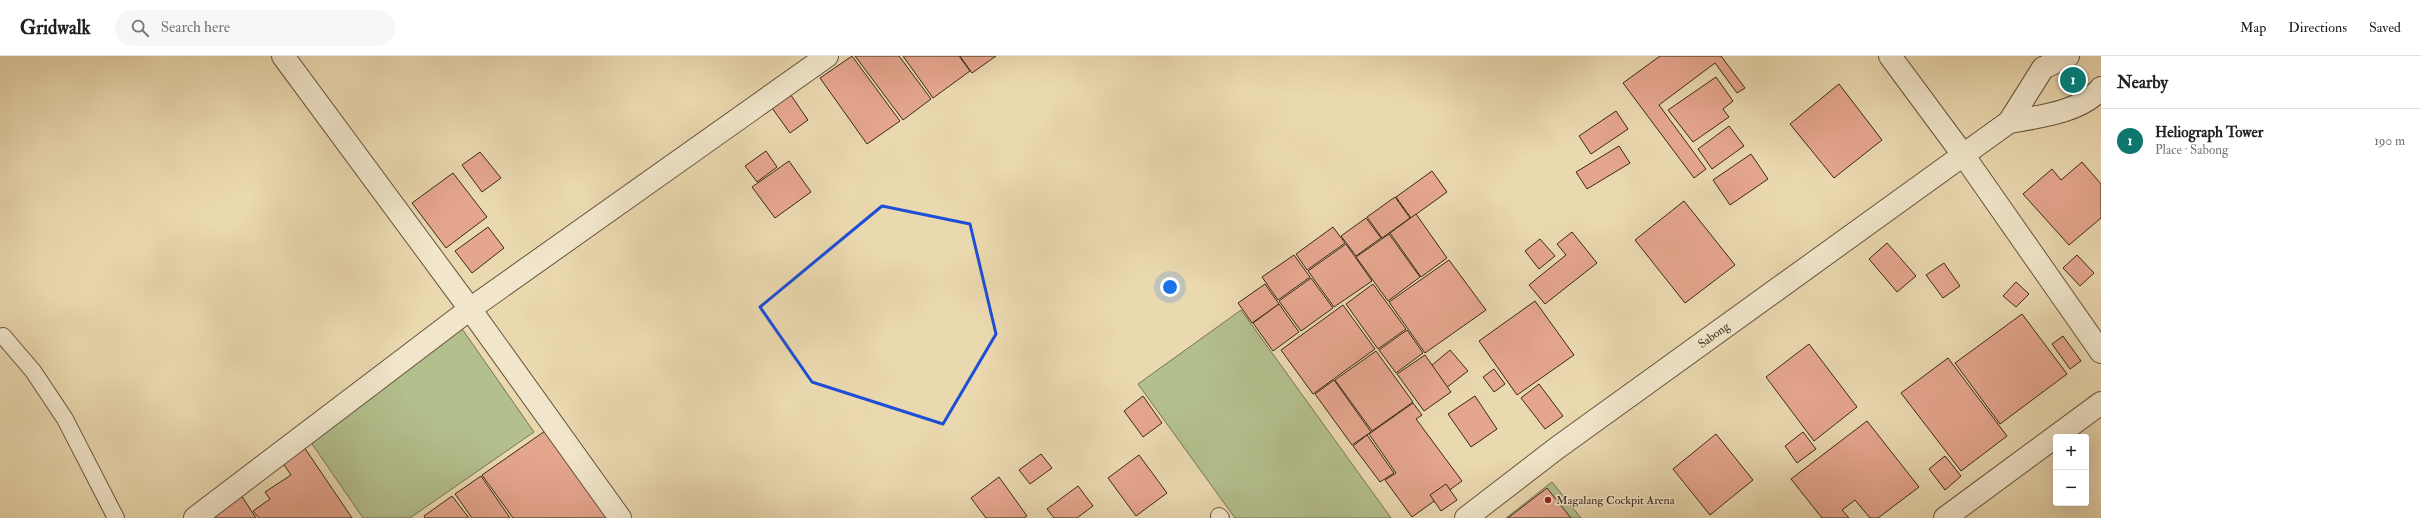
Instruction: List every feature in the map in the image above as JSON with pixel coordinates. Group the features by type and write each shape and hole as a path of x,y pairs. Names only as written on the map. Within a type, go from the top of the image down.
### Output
{"street":[{"path":"283,56 470,309 620,518"},
{"path":"195,518 470,309 827,56"},
{"path":"1890,56 1964,156 2101,352"},
{"path":"2009,122 2043,68 2068,56"},
{"path":"2009,122 2059,113 2096,94 2101,88"},
{"name":"Sabong","path":"1466,518 1563,444 1964,156 2009,122"},
{"path":"1945,518 2101,403"}],"lane":[{"path":"3,336 33,370 65,419 116,518"}],"highlighted area":[{"path":"882,206 970,224 996,334 943,424 812,382 760,307"}],"green space":[{"path":"1241,310 1391,518 1235,518 1138,384"},
{"path":"460,326 534,432 410,518 363,518 310,441"},
{"name":"Magalang Cockpit Arena","path":"1552,482 1581,518 1506,518"}],"building":[{"path":"852,56 900,121 867,144 820,78"},
{"path":"855,56 899,56 931,99 903,120"},
{"path":"903,56 959,56 970,71 933,98"},
{"path":"960,56 996,56 972,73"},
{"path":"1660,56 1721,56 1745,88 1737,93 1715,63 1659,105 1706,169 1694,178 1623,83"},
{"path":"1716,77 1733,101 1723,109 1729,117 1693,142 1668,110"},
{"path":"1839,84 1882,140 1834,178 1790,124"},
{"path":"786,88 808,120 790,133 767,101"},
{"path":"1616,111 1628,129 1591,154 1579,136"},
{"path":"1729,126 1744,146 1712,169 1698,149"},
{"path":"1619,146 1630,163 1587,189 1576,172"},
{"path":"766,151 777,167 757,182 745,166"},
{"path":"480,152 501,178 482,192 462,165"},
{"path":"1751,154 1768,179 1730,205 1713,180"},
{"path":"789,161 811,192 775,218 752,187"},
{"path":"2082,162 2101,184 2101,218 2069,245 2023,194 2052,169 2061,180"},
{"path":"1432,171 1447,192 1411,218 1396,197"},
{"path":"453,173 487,217 446,248 412,203"},
{"path":"1395,197 1410,218 1382,238 1367,217"},
{"path":"1684,201 1735,265 1685,303 1635,240"},
{"path":"1416,214 1447,258 1421,277 1390,233"},
{"path":"1366,218 1381,238 1356,256 1341,236"},
{"path":"488,227 504,248 472,273 455,251"},
{"path":"1333,227 1345,243 1307,270 1296,254"},
{"path":"1572,232 1597,263 1545,304 1529,285 1566,255 1557,244"},
{"path":"1389,234 1420,277 1388,301 1356,257"},
{"path":"1540,239 1555,256 1539,269 1525,251"},
{"path":"1887,243 1916,276 1897,292 1869,259"},
{"path":"1346,244 1372,281 1334,307 1308,271"},
{"path":"1294,255 1310,277 1278,300 1262,277"},
{"path":"2077,255 2094,273 2080,286 2063,268"},
{"path":"1449,260 1486,310 1425,353 1389,302"},
{"path":"1944,263 1960,286 1943,298 1926,275"},
{"path":"1311,278 1333,308 1301,331 1279,301"},
{"path":"2016,282 2029,294 2016,307 2003,296"},
{"path":"1265,284 1279,304 1252,323 1238,303"},
{"path":"1373,284 1406,329 1378,349 1346,304"},
{"path":"1535,301 1574,355 1517,395 1479,341"},
{"path":"1279,304 1299,332 1273,351 1253,323"},
{"path":"1343,305 1375,349 1313,394 1281,350"},
{"path":"2022,314 2067,374 2000,424 1955,363"},
{"path":"1407,330 1423,353 1396,373 1379,350"},
{"path":"2063,336 2081,361 2070,369 2052,344"},
{"path":"1809,344 1857,407 1814,441 1766,377"},
{"path":"1450,350 1468,371 1442,391 1425,371"},
{"path":"1376,351 1413,402 1372,431 1335,380"},
{"path":"1425,355 1451,392 1424,411 1397,374"},
{"path":"1948,358 2007,436 1961,471 1901,393"},
{"path":"1494,369 1505,384 1494,392 1483,377"},
{"path":"1334,380 1371,432 1352,445 1315,394"},
{"path":"1539,384 1563,416 1545,429 1521,398"},
{"path":"1143,396 1162,423 1143,437 1124,411"},
{"path":"1475,396 1497,429 1471,447 1448,414"},
{"path":"1413,403 1422,415 1416,419 1462,481 1412,517 1385,480 1396,473 1369,434"},
{"path":"1867,421 1919,487 1878,518 1870,518 1855,500 1842,510 1849,518 1822,518 1791,479"},
{"path":"545,431 607,518 513,518 482,475"},
{"path":"1803,432 1816,449 1797,463 1785,446"},
{"path":"1716,434 1753,480 1710,515 1673,469"},
{"path":"1367,435 1394,473 1380,482 1353,446"},
{"path":"302,444 352,518 259,518 253,511 270,499 265,492 291,475 280,459"},
{"path":"1041,454 1052,468 1030,484 1019,470"},
{"path":"1139,455 1167,493 1136,516 1108,478"},
{"path":"1945,456 1961,476 1945,490 1929,469"},
{"path":"481,476 510,518 472,518 455,494"},
{"path":"999,477 1027,516 1024,518 986,518 971,498"},
{"path":"1446,484 1457,500 1441,511 1430,495"},
{"path":"1078,486 1093,506 1077,518 1054,518 1047,509"},
{"name":"Magalang Cockpit Arena","path":"1547,488 1571,518 1508,518"},
{"path":"239,492 256,518 215,518 210,511"},
{"path":"452,496 469,518 425,518 424,516"}],"place":[{"name":"Heliograph Tower","path":"2073,80"},
{"name":"Magalang Cockpit Arena","path":"1548,500"}]}
